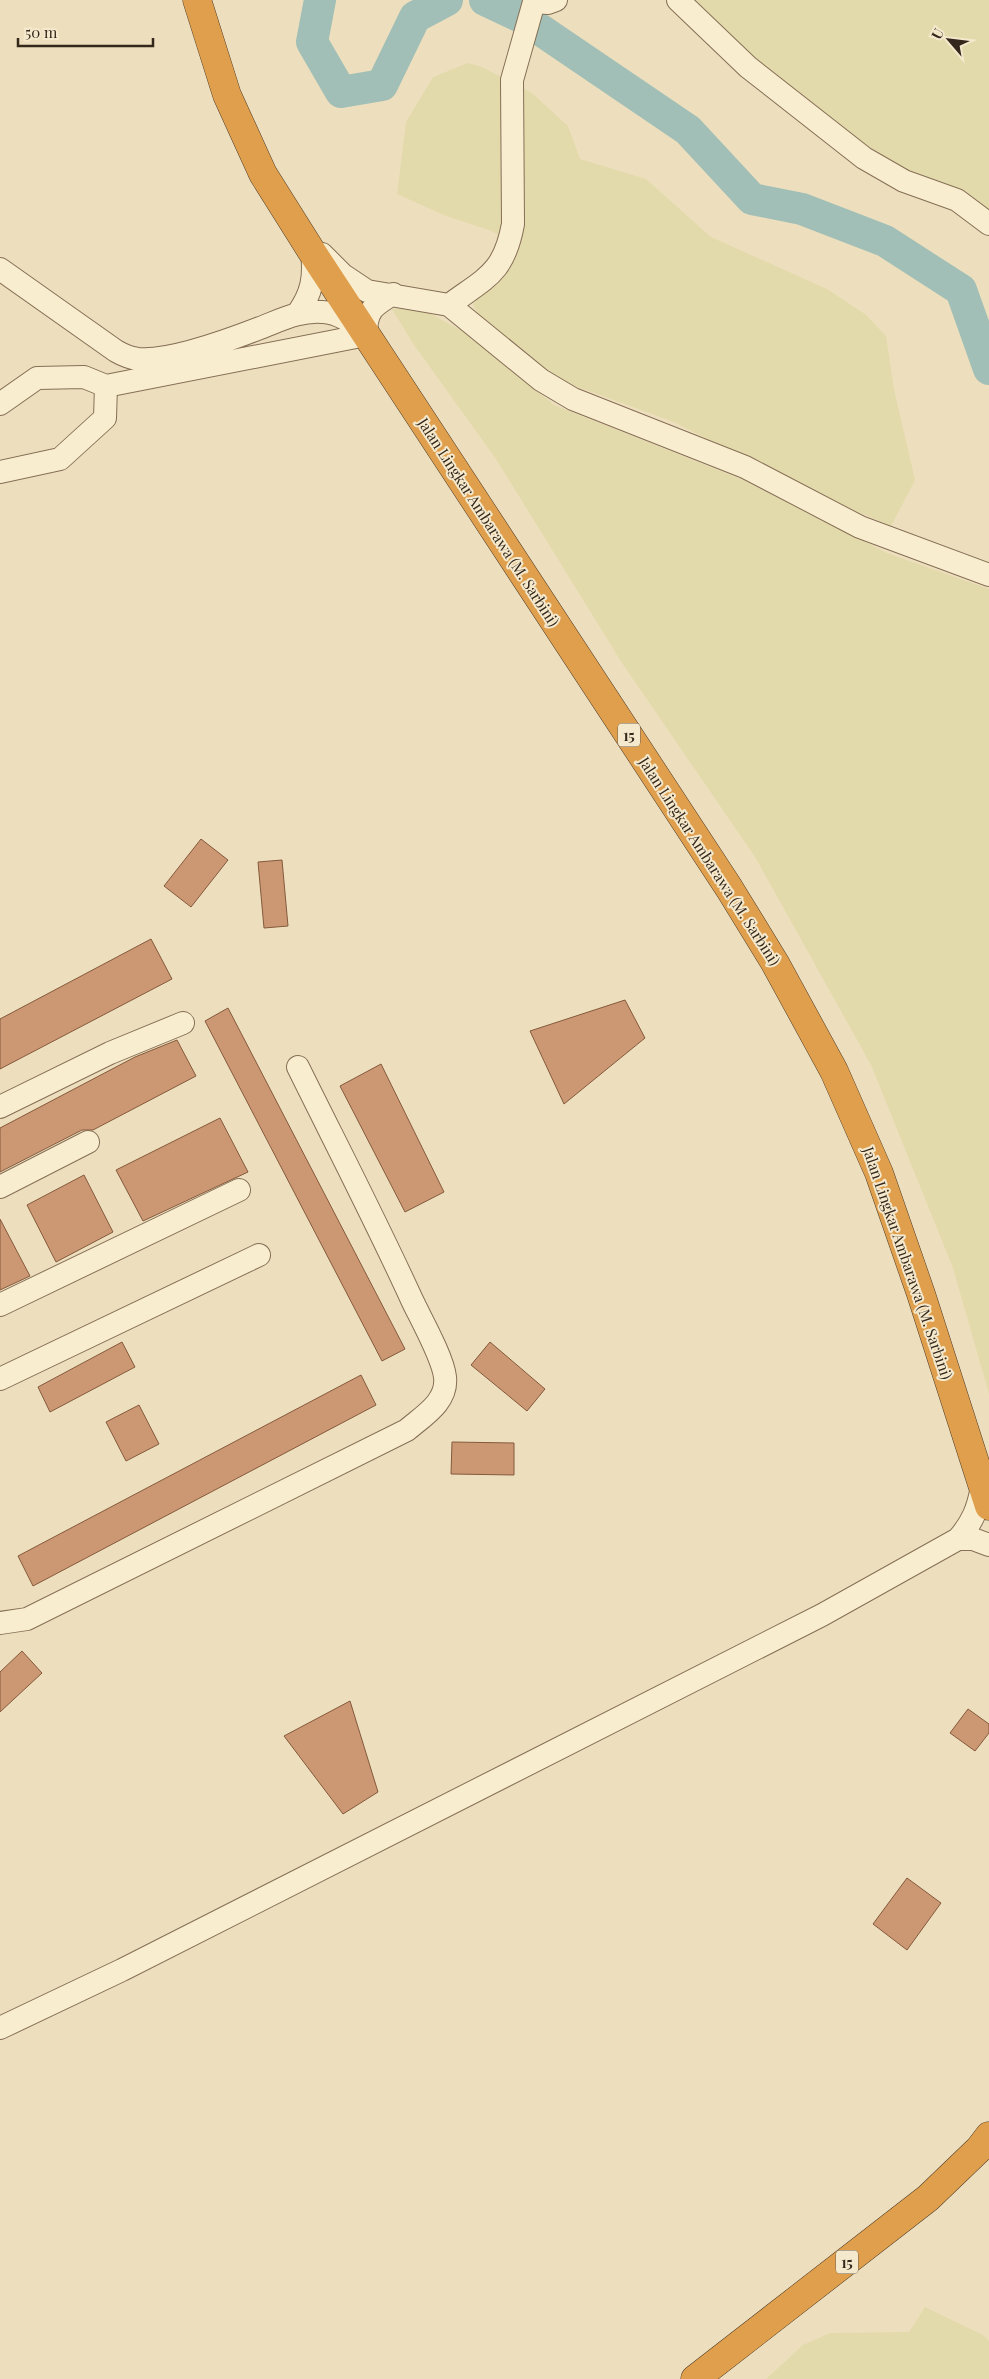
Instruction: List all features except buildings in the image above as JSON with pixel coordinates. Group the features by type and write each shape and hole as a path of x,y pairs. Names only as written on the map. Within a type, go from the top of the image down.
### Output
{"highway":[{"name":"Jalan Lingkar Ambarawa (M. Sarbini)","path":"197,0 227,95 263,174 366,335 729,888 775,963 834,1071 879,1173 985,1488"},
{"name":"15","path":"696,2379 928,2198 979,2149 989,2136"}],"street":[{"path":"678,0 748,68 864,158 904,181 957,200 989,224"},
{"path":"449,305 490,275 502,262 509,245 513,224 512,80 518,55 538,3"},
{"path":"305,241 343,275 367,291 449,305 540,380 573,399 745,467 860,527 989,575"},
{"path":"298,313 308,298 312,286 314,268 305,241"},
{"path":"0,269 116,352 138,359 174,355 239,336 298,313 332,313 346,318 366,335"},
{"path":"366,335 369,312 393,294"},
{"path":"0,404 37,378 84,376 106,386 366,335"},
{"path":"0,472 60,459 105,418 106,386"},
{"path":"0,1107 110,1053 183,1023"},
{"path":"0,1623 28,1619 407,1430 435,1407 443,1394 445,1377 434,1348 376,1223 298,1066"},
{"path":"0,1187 88,1142"},
{"path":"0,1306 239,1190"},
{"path":"0,1379 259,1255"},
{"path":"0,2028 122,1970 822,1615 958,1539 969,1527 985,1488"},
{"path":"958,1539 973,1539 989,1545"}],"shaded area":[{"path":"689,0 989,0 989,211 903,170 808,104 747,56"},
{"path":"468,63 482,67 532,93 568,126 580,159 646,179 711,237 827,289 865,314 886,336 894,389 915,480 891,526 801,487 674,422 556,379 481,320 473,304 517,248 492,231 446,216 397,194 406,122 433,77"},
{"path":"418,307 464,332 554,405 743,480 887,553 989,589 989,1394 953,1268 871,1065 755,857 622,663 496,459 414,345 392,309"},
{"path":"925,2307 983,2335 989,2341 989,2379 766,2379 803,2345 830,2333 909,2332"}],"waterway":[{"path":"320,0 312,42 341,92 382,85 415,17 447,0"},
{"path":"485,0 523,18 688,130 752,199 802,209 885,241 961,290 989,369"}]}
